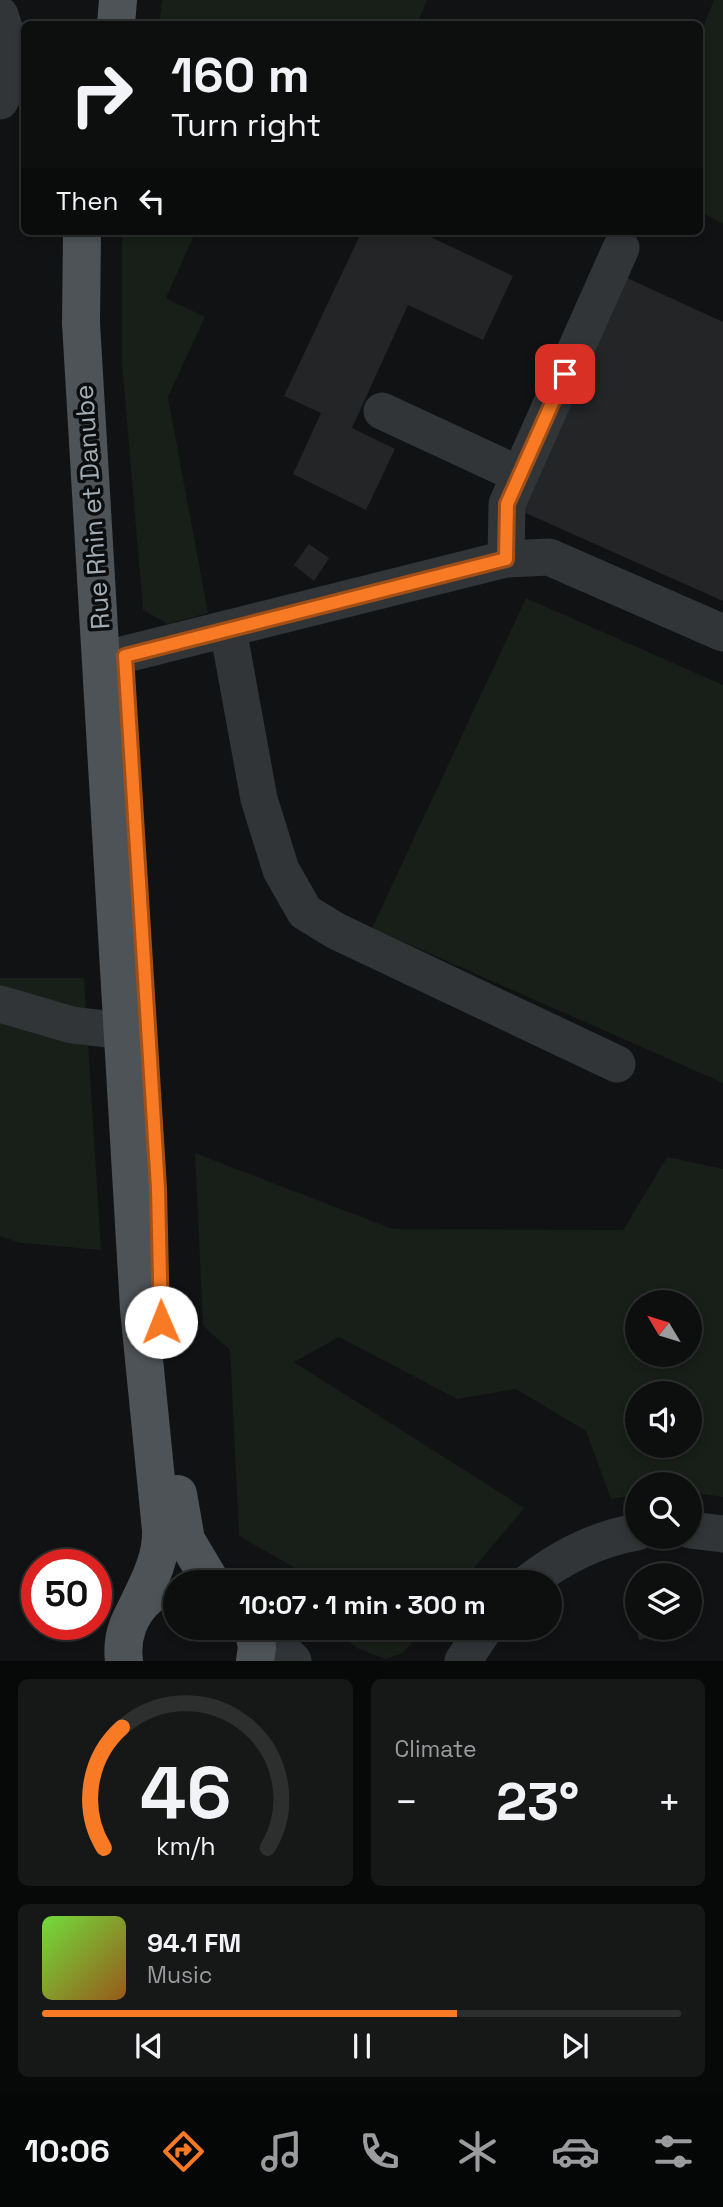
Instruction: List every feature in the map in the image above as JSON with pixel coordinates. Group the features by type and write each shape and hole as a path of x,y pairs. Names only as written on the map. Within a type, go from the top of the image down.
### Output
{"main road":[{"path":"93,21 95,0"},
{"path":"116,21 118,0"},
{"name":"Rue Rhin et Danube","path":"82,235 81,334 113,658 158,1188 161,1322 179,1509 186,1540 204,1570"},
{"name":"Rue Rhin et Danube","path":"104,235 123,1031 139,1309 161,1530 156,1566 125,1634 124,1661"},
{"path":"133,1615 152,1594 163,1589"},
{"path":"255,1661 256,1640"}],"street":[{"path":"117,21 125,0"},
{"path":"0,15 14,61 7,88 0,101"},
{"path":"506,559 507,504 621,248"},
{"path":"383,411 520,475"},
{"path":"113,658 506,559 549,557 723,633"},
{"path":"228,629 259,799 281,870 304,912 336,931 617,1064"},
{"path":"0,1004 72,1025 123,1031"},
{"path":"702,1531 723,1534"},
{"path":"546,1570 571,1553 625,1535"},
{"path":"273,1640 293,1661"},
{"path":"463,1661 477,1640"}],"shaded area":[{"path":"162,0 427,0 418,21 159,21"},
{"path":"714,0 723,0 723,224 703,213 703,28"},
{"path":"122,235 194,235 166,298 205,317 168,397 208,613 168,624 143,610 122,363"},
{"path":"526,598 723,685 723,1083 372,928"},
{"path":"0,978 84,978 101,1250 21,1243 0,1236"},
{"path":"195,1153 393,1229 623,1230 667,1157 723,1169 723,1497 702,1494 702,1472 625,1472 625,1497 611,1499 586,1431 516,1389 457,1399 339,1337 294,1362 524,1508 472,1570 299,1570 239,1536 230,1350 203,1326"},
{"path":"347,1640 414,1640 403,1653 385,1659 357,1648"}],"building":[{"path":"360,235 426,235 513,276 483,340 408,305 352,428 395,449 366,510 293,474 321,413 284,396"},
{"path":"625,277 723,322 723,601 521,511"},
{"path":"309,544 329,558 314,581 294,565"}],"route":[{"path":"161,1322 158,1188 125,656 506,559 507,504 565,374"}]}
